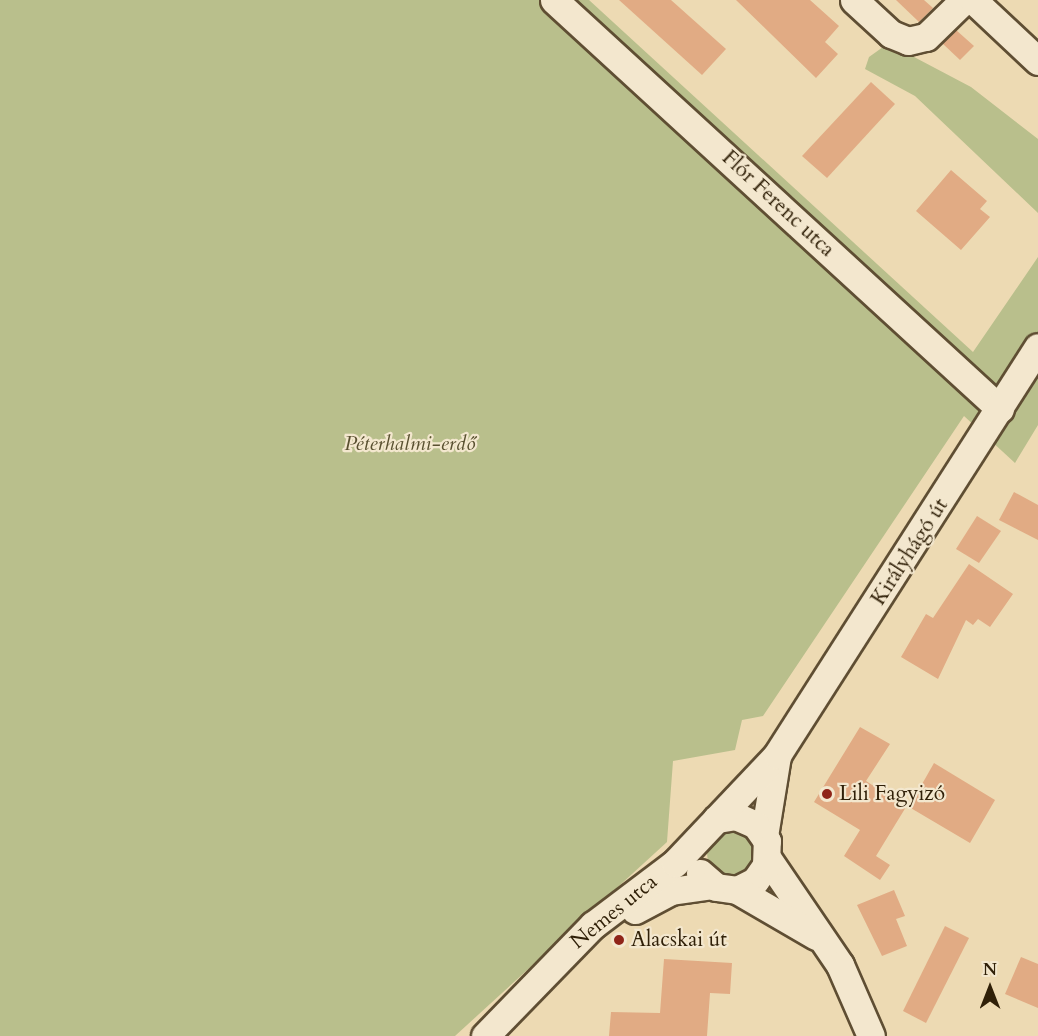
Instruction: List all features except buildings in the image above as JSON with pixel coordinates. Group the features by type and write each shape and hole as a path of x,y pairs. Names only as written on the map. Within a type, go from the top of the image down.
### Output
{"street":[{"name":"Flór Ferenc utca","path":"554,0 1000,409"},
{"path":"854,0 891,34 908,41 926,37 964,0"},
{"path":"973,0 1038,61"},
{"name":"Királyhágó út","path":"708,826 777,754 1038,347"},
{"name":"Királyhágó út","path":"766,847 777,754"},
{"path":"827,944 725,887 694,858 708,826 743,818 766,847 827,944 871,1036"},
{"name":"Nemes utca","path":"485,1036 593,925 675,863 708,826"},
{"path":"725,887 755,881 766,847"},
{"name":"Nemes utca","path":"490,1036 636,909 684,887 725,887"}],"green space":[{"name":"Péterhalmi-erdő","path":"0,0 589,0 973,352 1038,257 1038,425 1015,463 964,416 763,716 742,720 735,750 673,761 667,842 455,1036 0,1036"},
{"path":"883,47 897,48 971,87 1038,139 1038,213 915,96 865,69 869,57"},
{"path":"731,829 748,836 755,853 748,870 731,877 714,870 707,853 714,836"}],"place":[{"name":"Lili Fagyizó","path":"827,794"},
{"name":"Alacskai út","path":"619,940"}]}
